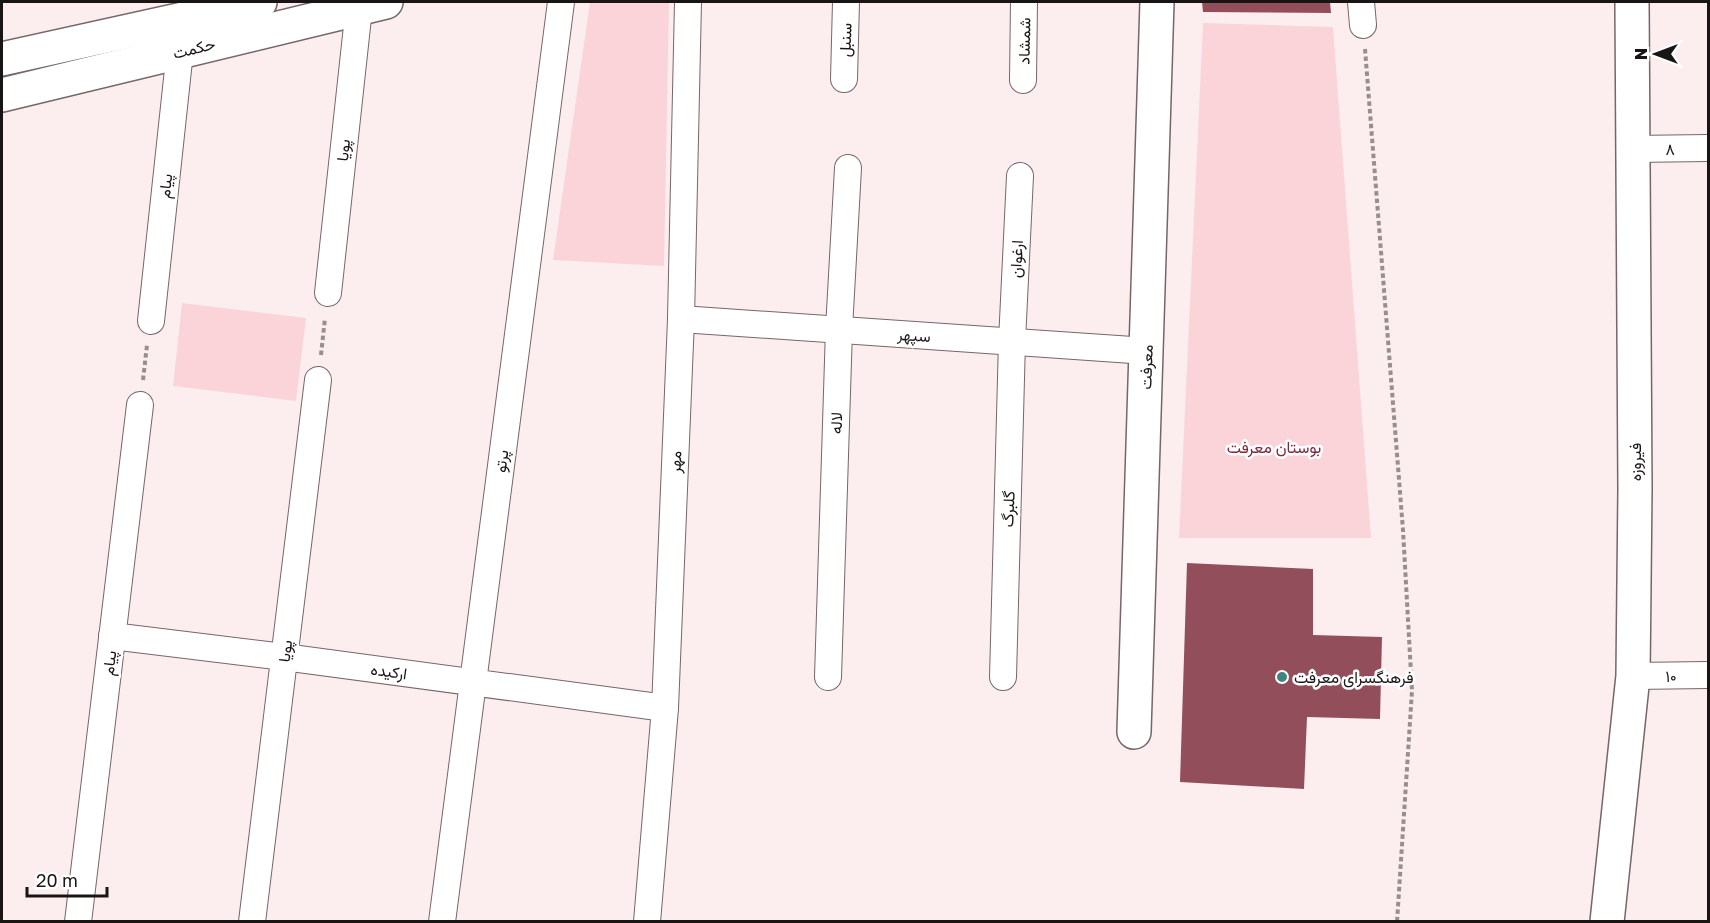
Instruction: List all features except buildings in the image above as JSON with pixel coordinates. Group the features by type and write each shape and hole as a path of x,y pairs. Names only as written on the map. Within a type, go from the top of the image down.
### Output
{"street":[{"name":"پرتو","path":"442,921 561,2"},
{"name":"مهر","path":"647,921 665,708 681,319 688,2"},
{"name":"سنبل","path":"844,79 846,2"},
{"name":"شمشاد","path":"1023,80 1024,2"},
{"name":"معرفت","path":"1134,732 1157,2"},
{"name":"فیروزه","path":"1607,921 1633,676 1635,489 1632,2"},
{"name":"حکمت","path":"2,59 267,10 372,5"},
{"name":"پویا","path":"328,293 372,5"},
{"name":"حکمت","path":"2,95 180,51 267,10"},
{"name":"پیام","path":"151,321 180,51"},
{"name":"۸","path":"1632,149 1708,148"},
{"name":"لاله","path":"828,677 839,330 848,168"},
{"name":"ارغوان","path":"1012,341 1020,176"},
{"name":"سپهر","path":"681,319 1147,351"},
{"name":"گلبرگ","path":"1003,677 1012,341"},
{"name":"پویا","path":"252,921 318,380"},
{"name":"پیام","path":"78,921 140,405"},
{"name":"ارکیده","path":"112,636 665,708"},
{"name":"۱۰","path":"1633,676 1708,675"}],"path":[{"path":"1362,13 1403,530 1412,691 1397,921"},
{"path":"318,380 328,293"},
{"path":"140,405 151,321"}],"green space":[{"path":"590,2 669,2 664,266 553,260"},
{"name":"بوستان معرفت","path":"1203,23 1333,27 1371,538 1179,538"},
{"path":"182,303 306,318 296,401 173,386"}],"place":[{"name":"فرهنگسرای معرفت","path":"1282,677"}]}
